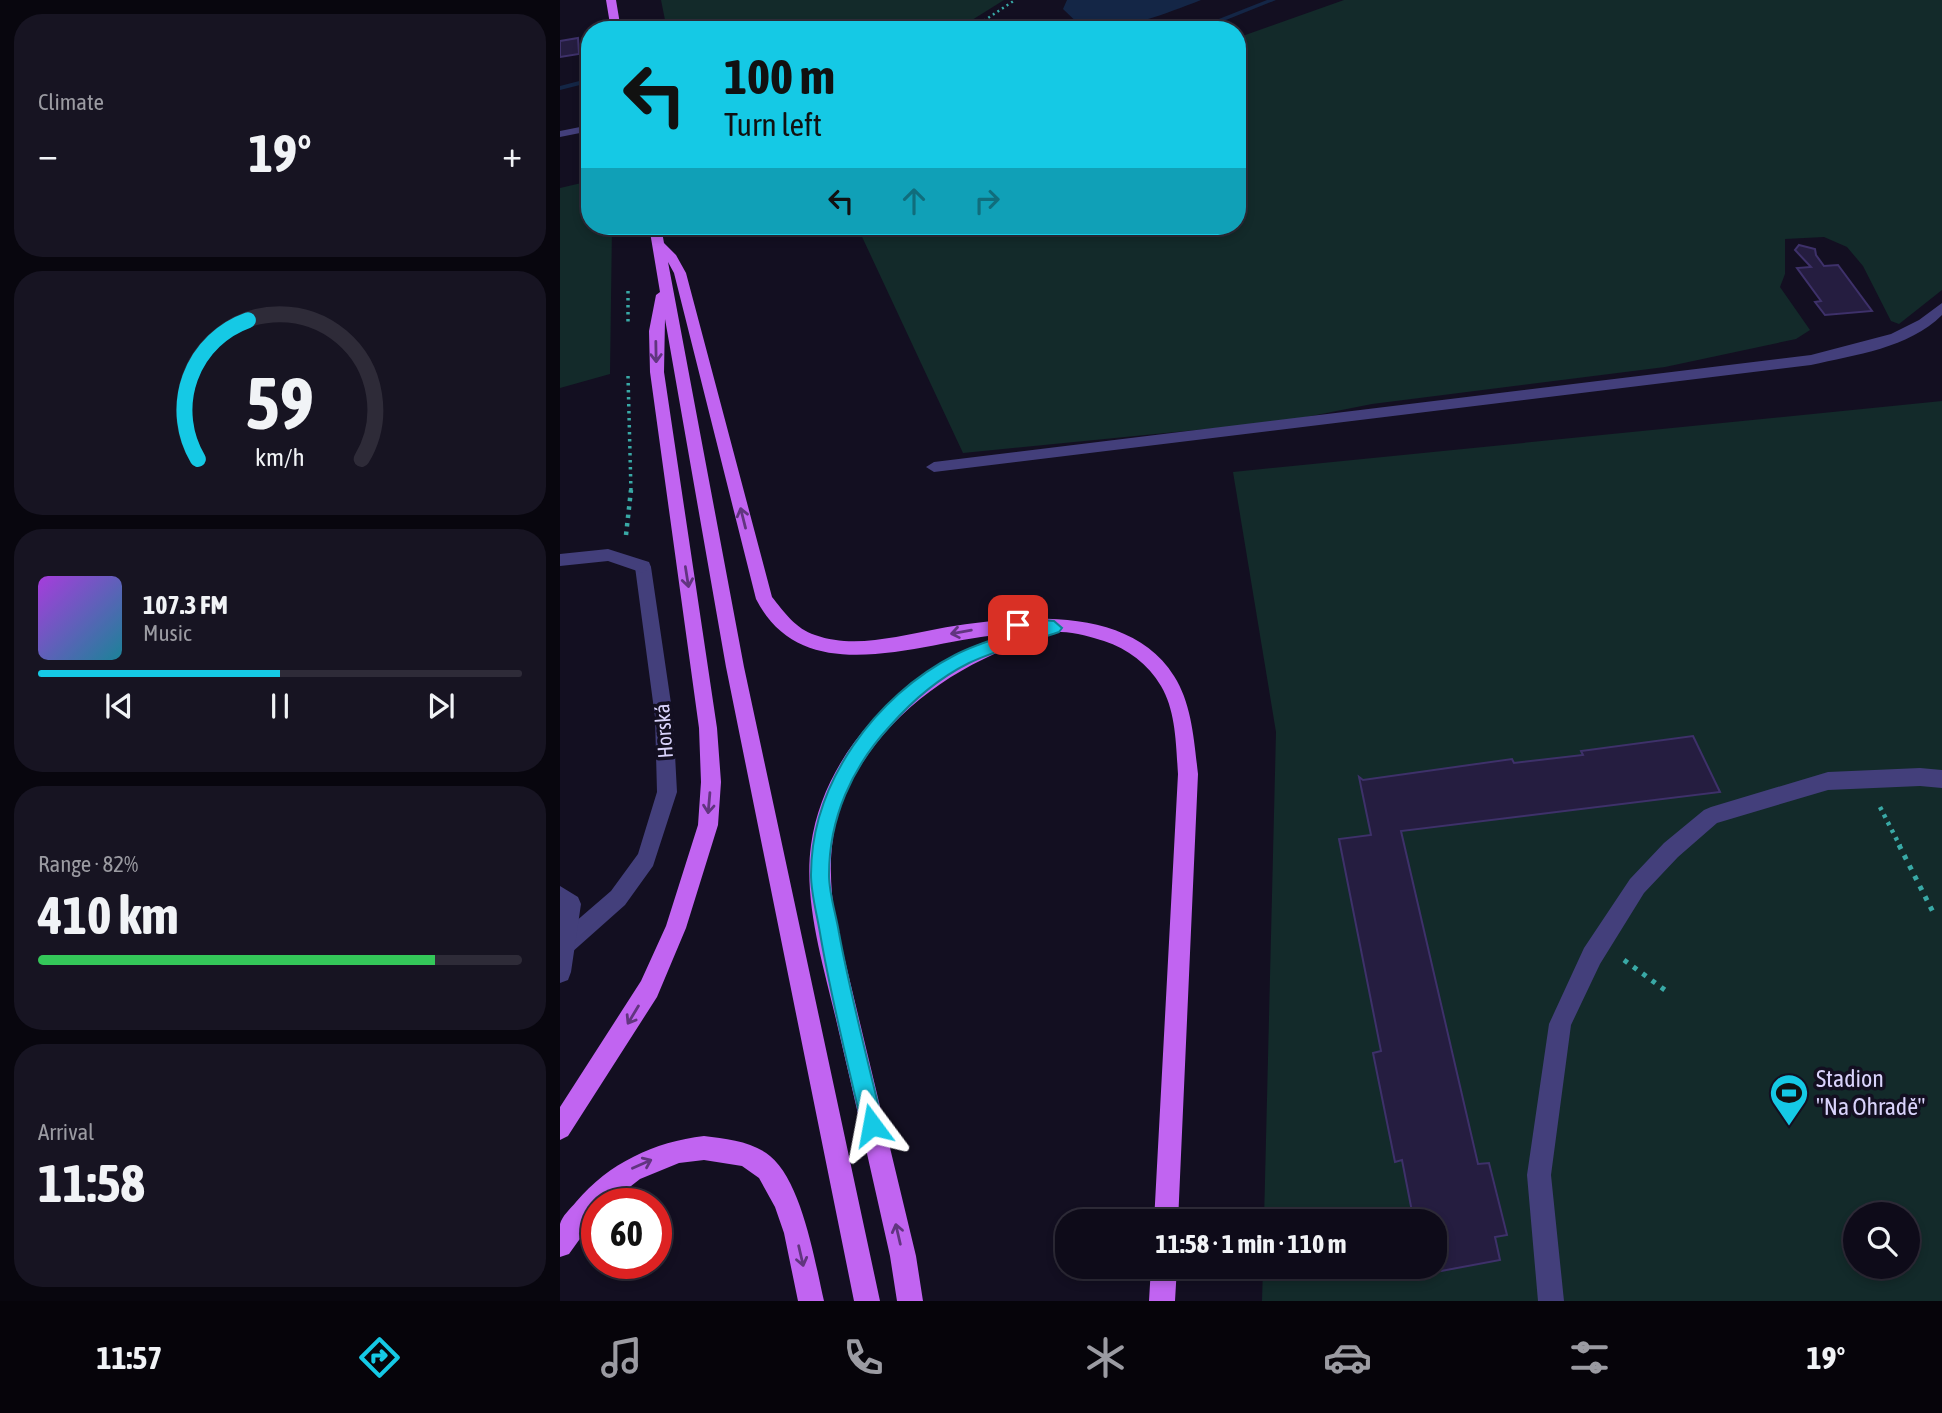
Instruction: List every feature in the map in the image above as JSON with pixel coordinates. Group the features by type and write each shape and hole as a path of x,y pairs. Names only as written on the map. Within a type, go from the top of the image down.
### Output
{"main road":[{"path":"611,0 614,21"},
{"path":"656,235 735,667 867,1301"},
{"path":"658,244 680,273 764,599 785,626 810,641 858,648 981,628 1018,625 1099,631 1137,647 1154,661 1167,679 1177,703 1185,738 1188,774 1167,1209"},
{"path":"560,1128 649,989 676,928 708,825 711,782 708,728 657,373 656,331 665,284"},
{"path":"909,1301 903,1256 836,968 820,876 824,836 834,798 849,766 872,734 899,704 933,676 961,659 990,647 1054,628"},
{"path":"560,1245 593,1201 627,1171 667,1153 706,1145 737,1152 766,1168 791,1210 811,1301"},
{"path":"1162,1301 1163,1279"}],"street":[{"path":"560,134 581,130"},
{"path":"934,467 1306,424 1811,360 1850,352 1896,336 1922,325 1942,307"},
{"name":"Horská","path":"560,560 608,555 643,567 664,717 667,792 658,827 639,869 618,898 564,946"},
{"path":"1551,1301 1539,1175 1560,1024 1601,943 1637,886 1671,850 1711,816 1828,780 1920,777 1942,779"},
{"path":"560,896 571,904 560,972"}],"path":[{"path":"984,21 1015,0"},
{"path":"628,291 628,329"},
{"path":"626,536 632,480 628,368"},
{"path":"1866,779 1933,912"},
{"path":"1601,943 1669,993"}],"green space":[{"path":"661,0 1004,0 970,21 665,21"},
{"path":"1344,0 1942,0 1942,290 1899,324 1891,321 1863,266 1847,247 1824,237 1785,239 1785,274 1780,287 1810,330 1796,339 1665,367 1372,404 1286,421 963,453 861,235 1246,235 1246,35"},
{"path":"581,183 581,235 612,235 610,374 560,388 560,188"},
{"path":"1942,401 1942,1301 1262,1301 1263,1279 1447,1279 1447,1209 1264,1209 1276,732 1233,472"}],"water":[{"path":"1067,0 1201,0 1140,21 1076,21 1063,9"}],"building":[{"path":"578,38 579,54 560,57 560,41"},
{"path":"1799,245 1815,249 1824,266 1838,265 1872,311 1825,315 1815,302 1821,301 1797,268 1811,267 1795,250"},
{"path":"1693,736 1720,792 1401,831 1478,1164 1489,1163 1507,1235 1495,1237 1500,1260 1447,1270 1447,1209 1411,1209 1402,1160 1395,1162 1373,1053 1381,1051 1339,839 1371,835 1359,777 1363,780 1512,759 1514,763 1583,755 1581,751"}],"waterway":[{"path":"1218,21 1273,0"},
{"path":"560,88 581,83"}],"place":[{"name":"Stadion \"Na Ohradě\"","path":"1789,1127"}],"route":[{"path":"872,1125 836,968 820,876 824,836 834,798 849,766 872,734 899,704 933,676 961,659 990,647 1054,628 1018,625"}]}
